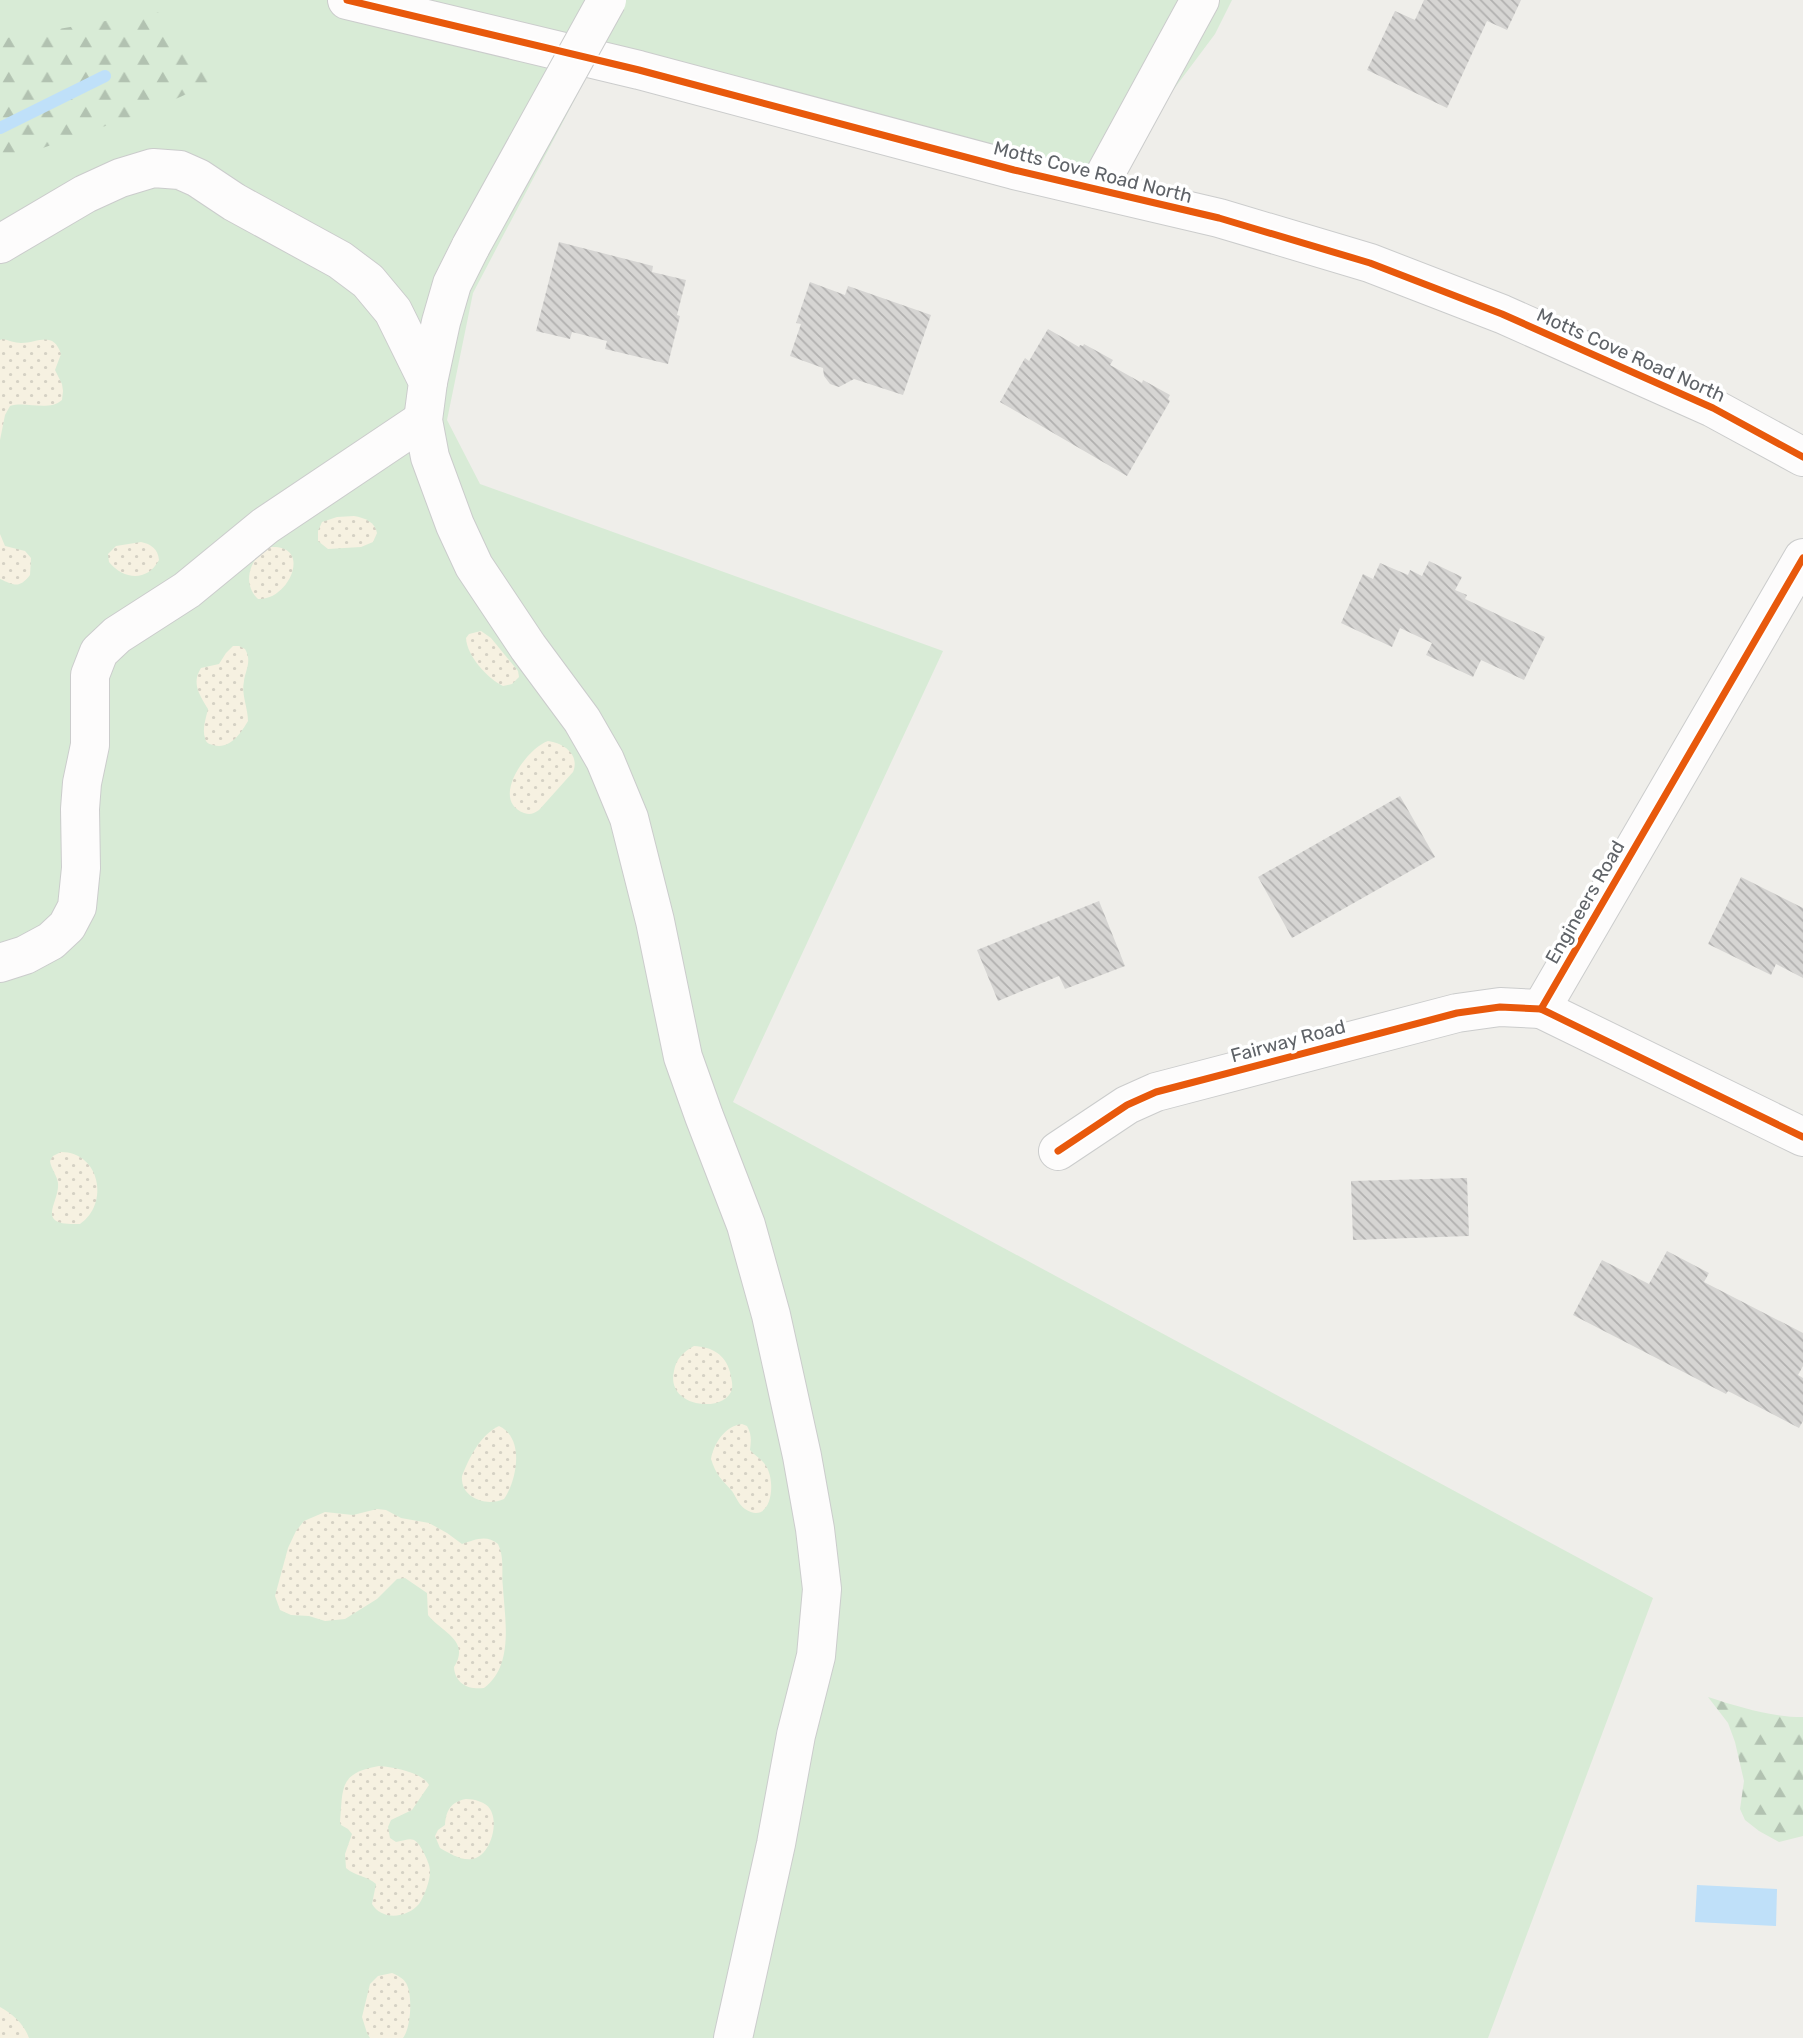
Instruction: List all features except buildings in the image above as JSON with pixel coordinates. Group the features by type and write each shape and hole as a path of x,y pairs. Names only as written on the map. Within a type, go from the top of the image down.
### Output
{"street":[{"name":"Motts Cove Road North","path":"347,0 639,70 1014,170 1219,218 1370,263 1502,314 1713,408 1803,457"},
{"path":"607,0 452,284 428,382 423,419 430,457 455,525 474,566 528,647 582,720 605,760 629,818 655,921 683,1057 747,1225 771,1315 802,1456 815,1529 821,1589 817,1656 796,1735 776,1844 733,2038"},
{"path":"1097,189 1200,0"},
{"path":"0,244 85,194 120,178 153,168 180,170 340,260 368,281 393,312 428,382"},
{"path":"393,312 447,302"},
{"path":"0,963 25,955 51,941 66,926 76,907 81,868 82,783 90,745 90,674 99,652 117,635 187,590 265,526 423,419"},
{"name":"Engineers Road","path":"1541,1009 1803,558"},
{"name":"Fairway Road","path":"1058,1151 1127,1105 1156,1092 1457,1013 1500,1007 1541,1009"},
{"path":"1541,1009 1803,1137"}],"green space":[{"path":"0,0 1232,0 1215,34 1112,172 596,59 473,293 447,420 480,484 943,651 733,1102 1653,1598 1488,2038 0,2038"},
{"path":"158,12 218,80 151,110 0,163 0,39"},
{"path":"1708,1697 1743,1708 1803,1717 1803,1836 1779,1842 1745,1820 1740,1809 1744,1781 1735,1742 1728,1723"}],"sand":[{"path":"0,340 19,343 44,340 54,342 61,354 55,370 63,391 62,400 50,405 10,406 5,415 0,440"},
{"path":"354,516 372,523 377,533 373,542 361,547 328,549 318,541 322,522 337,517"},
{"path":"0,534 5,546 25,551 31,558 30,575 19,584 0,579"},
{"path":"141,542 153,548 159,560 148,572 128,575 109,562 108,554 116,546"},
{"path":"271,547 284,549 291,555 294,563 292,573 279,591 258,599 250,585 250,570 258,557"},
{"path":"481,631 491,638 518,671 519,677 512,684 503,686 474,659 466,638 469,634"},
{"path":"233,646 245,649 248,657 243,686 248,721 230,743 213,745 205,738 204,727 208,709 198,689 198,674 201,668 219,664"},
{"path":"548,741 560,744 569,751 574,760 573,772 539,810 532,814 524,813 514,806 510,797 511,786 530,753"},
{"path":"61,1152 74,1154 85,1160 96,1180 95,1204 80,1224 66,1224 53,1217 58,1183 50,1161"},
{"path":"694,1346 717,1353 728,1366 732,1389 727,1397 719,1402 697,1403 678,1393 674,1383 675,1367 683,1353"},
{"path":"742,1424 747,1426 750,1432 750,1450 764,1464 771,1482 769,1500 761,1512 754,1513 741,1505 717,1473 711,1459 721,1436 730,1428"},
{"path":"499,1426 513,1440 515,1471 504,1499 482,1501 475,1499 465,1490 462,1476 481,1441"},
{"path":"377,1509 386,1510 401,1518 429,1523 462,1544 485,1539 498,1544 502,1560 506,1628 504,1655 494,1679 484,1688 468,1687 457,1678 454,1667 459,1650 457,1643 428,1615 427,1593 405,1578 397,1579 377,1599 345,1619 325,1621 309,1616 291,1615 280,1610 275,1596 288,1548 304,1521 325,1512 353,1515"},
{"path":"379,1766 414,1774 429,1785 412,1810 391,1820 388,1827 390,1838 396,1842 409,1839 417,1842 430,1869 428,1884 419,1904 408,1912 395,1916 382,1913 372,1904 376,1884 346,1868 345,1854 352,1834 340,1822 343,1791 350,1778 356,1773"},
{"path":"466,1799 486,1804 494,1822 492,1837 486,1850 471,1859 457,1857 440,1848 435,1836 445,1825 450,1808"},
{"path":"392,1973 406,1983 410,1995 406,2033 403,2038 370,2038 362,2017 370,1984 378,1976"},
{"path":"0,2007 18,2020 29,2038 0,2038"}],"water":[{"path":"1697,1885 1777,1889 1776,1926 1695,1922"}],"waterway":[{"path":"0,128 105,76"}],"cycle path":[{"path":"347,0 639,70 1014,170 1219,218 1370,263 1502,314 1713,408 1803,457"},
{"path":"1803,558 1541,1009 1803,1137"},
{"path":"1058,1151 1127,1105 1156,1092 1457,1013 1500,1007 1541,1009"}]}
